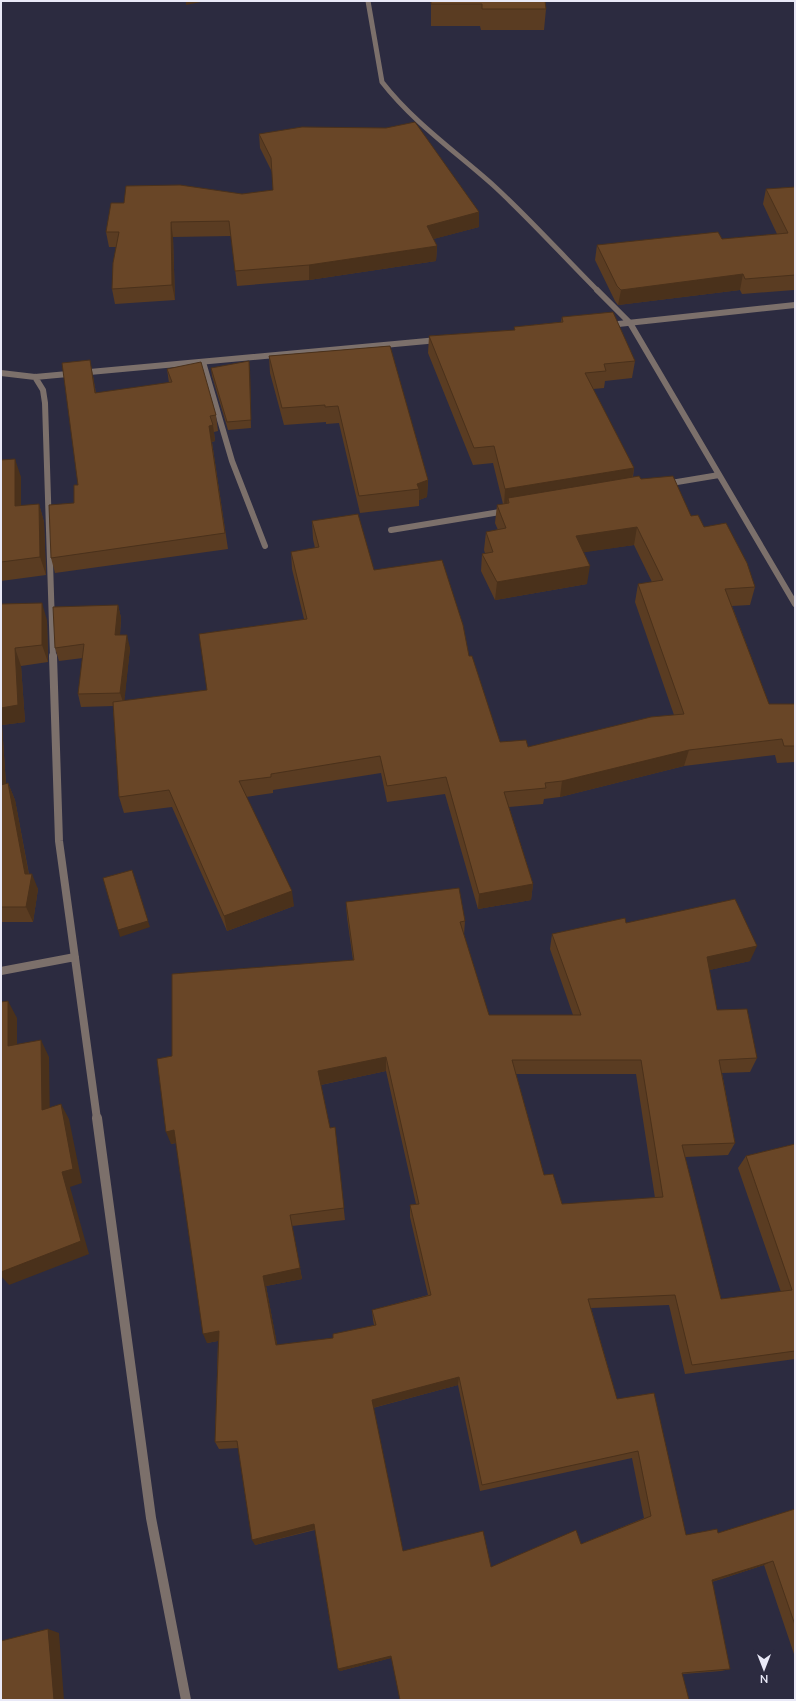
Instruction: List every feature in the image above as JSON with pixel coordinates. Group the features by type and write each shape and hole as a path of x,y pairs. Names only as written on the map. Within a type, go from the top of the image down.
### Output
{"street":[{"path":"368,1 382,82 388,91 494,186 630,323 795,604"},
{"path":"598,326 795,305"},
{"path":"1,373 35,377 448,340"},
{"path":"203,362 232,461 265,546"},
{"path":"35,377 43,390 45,403 59,840 151,1518 186,1700"},
{"path":"657,486 719,475"},
{"path":"391,530 516,509"},
{"path":"1,971 75,957"}],"building":[{"path":"431,1 545,1 546,9 482,9 482,4 431,4"},
{"path":"415,122 479,212 427,226 437,246 309,265 235,271 229,221 171,222 172,285 112,289 113,263 119,232 106,232 111,203 124,203 126,186 180,185 242,194 273,190 271,158 259,134 302,127 386,128"},
{"path":"795,187 795,275 745,279 743,274 621,290 617,286 597,245 718,232 722,239 788,233 766,189"},
{"path":"613,312 635,361 604,364 606,371 585,373 634,468 505,489 494,446 474,448 429,336 515,330 514,327 563,322 562,317"},
{"path":"390,346 428,480 417,484 419,489 359,496 338,406 325,407 325,405 282,408 269,356"},
{"path":"90,360 95,393 172,382 167,369 201,362 216,415 210,416 213,425 209,426 225,533 51,558 49,505 74,503 74,485 78,485 62,363"},
{"path":"249,361 251,420 227,422 211,368"},
{"path":"15,459 15,506 39,504 40,557 1,562 1,460"},
{"path":"639,476 641,479 673,476 691,516 698,515 704,527 726,523 747,563 755,587 725,589 769,704 795,704 795,746 784,746 782,739 689,750 562,781 545,783 546,788 504,792 533,884 479,894 446,777 387,786 380,756 271,774 271,777 239,781 292,891 224,916 169,790 119,797 113,702 207,690 199,634 307,619 291,552 319,547 312,521 358,514 374,570 442,560 463,625 469,656 472,656 500,742 526,740 528,747 651,717 684,714 638,584 663,580 637,527 576,536 590,566 497,582 482,554 493,552 486,532 506,528 497,505 509,503 508,498"},
{"path":"42,603 42,645 15,648 18,705 1,708 1,604"},
{"path":"118,605 115,635 127,635 120,693 78,694 84,644 55,648 53,607"},
{"path":"8,783 25,874 32,874 26,907 1,907 1,785"},
{"path":"132,870 148,921 118,930 103,878"},
{"path":"459,888 465,921 460,922 489,1015 581,1015 552,934 625,918 626,923 735,899 757,946 707,957 717,1010 747,1009 757,1058 719,1060 735,1143 682,1145 721,1299 792,1290 746,1156 795,1144 795,1351 692,1365 675,1295 588,1299 617,1399 654,1393 686,1535 717,1529 718,1533 795,1509 795,1625 773,1561 712,1580 730,1669 682,1673 689,1700 400,1700 391,1656 338,1669 314,1524 252,1540 237,1441 215,1442 219,1331 203,1334 174,1130 166,1132 157,1059 172,1056 172,974 354,960 346,902","holes":["386,1057 419,1204 410,1205 431,1295 372,1310 376,1325 333,1334 333,1338 276,1345 263,1276 300,1268 290,1215 344,1208 335,1127 330,1128 318,1071","512,1060 641,1060 663,1197 562,1204 553,1174 544,1175","459,1377 482,1485 638,1451 651,1516 581,1544 576,1530 491,1567 483,1531 403,1551 372,1400"]},
{"path":"8,1001 8,1046 41,1040 42,1110 61,1104 73,1169 62,1172 81,1241 1,1272 1,1002"},
{"path":"48,1629 54,1700 1,1700 1,1641"}]}
